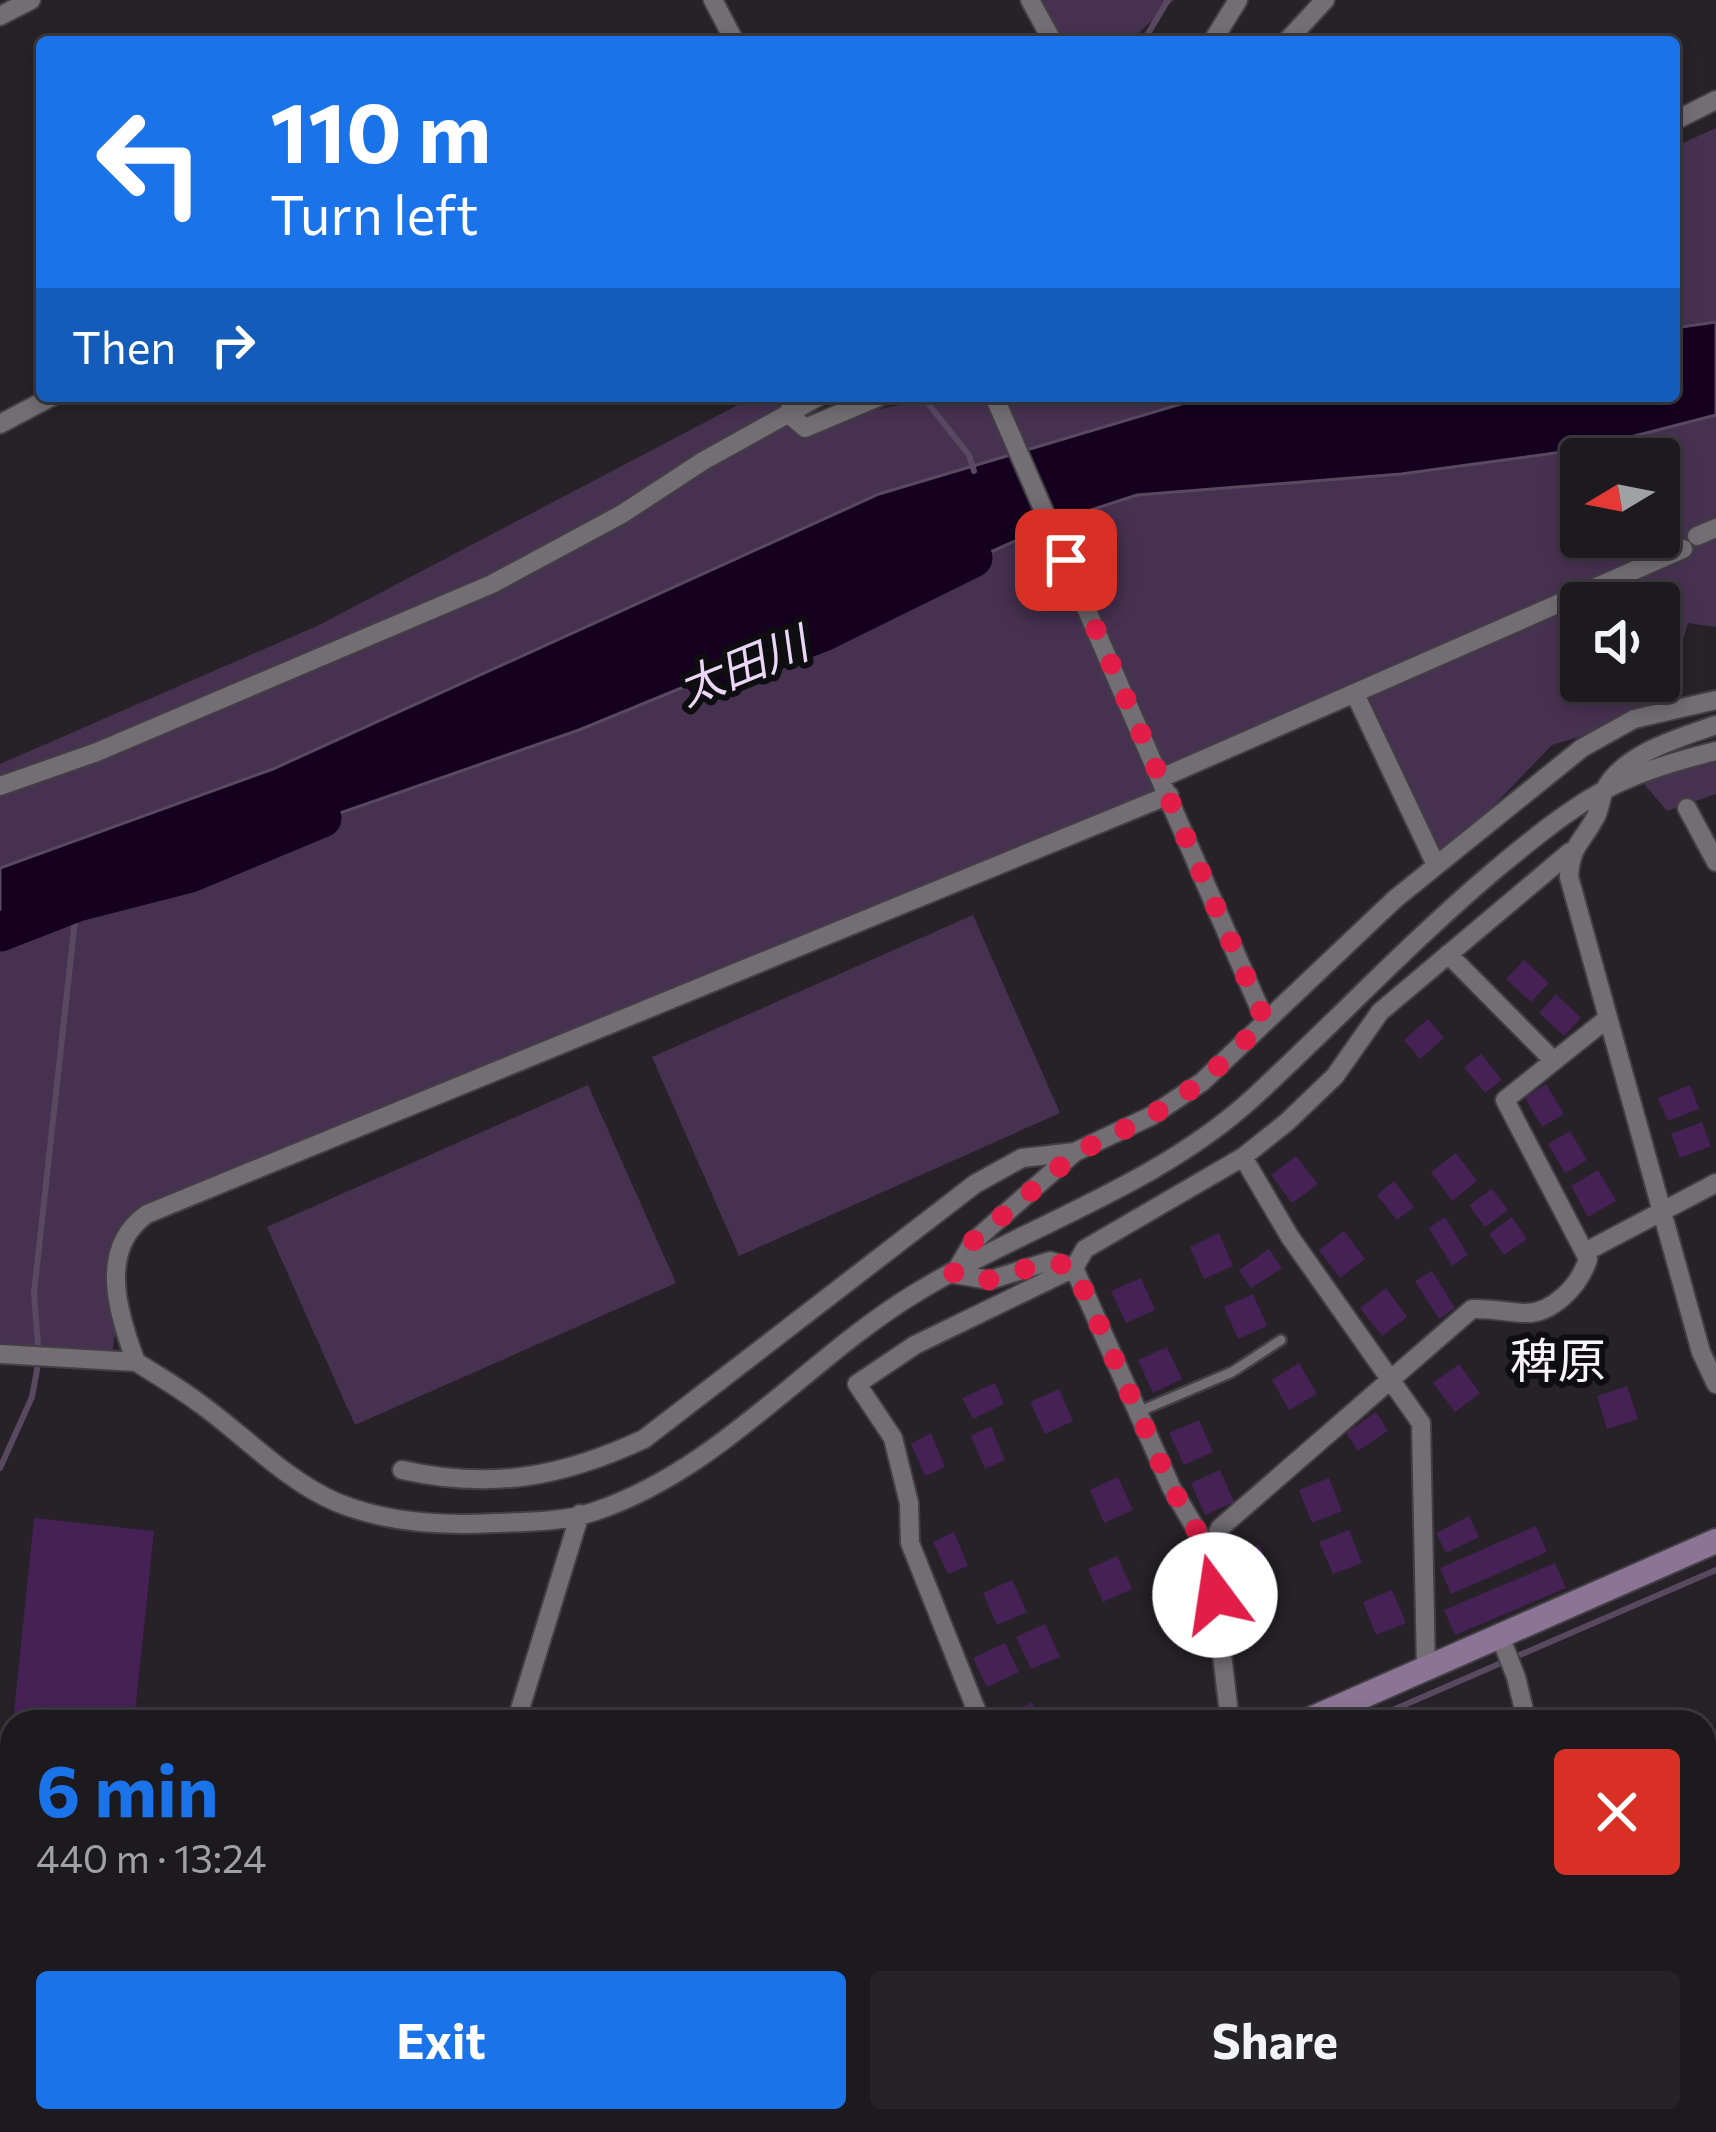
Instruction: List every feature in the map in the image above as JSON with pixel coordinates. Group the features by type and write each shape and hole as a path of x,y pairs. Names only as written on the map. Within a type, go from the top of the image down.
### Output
{"street":[{"path":"0,16 31,0"},
{"path":"713,0 729,36"},
{"path":"1030,0 1050,36"},
{"path":"1216,36 1238,0"},
{"path":"1291,36 1324,0"},
{"path":"1680,118 1716,100"},
{"path":"0,424 42,402"},
{"path":"0,787 97,752 492,584 622,514 793,405 806,428 866,402"},
{"path":"997,402 1265,1021"},
{"path":"136,1362 114,1289 120,1249 131,1225 147,1214 1162,779 1699,538"},
{"path":"1354,694 1436,865"},
{"path":"953,1274 973,1241 1076,1153 1151,1116 1202,1082 1436,865 1582,748 1634,719 1716,700"},
{"path":"976,1710 910,1544 908,1503 893,1438 857,1384 915,1346 1074,1268 1084,1249 1243,1157 1335,1076 1381,1012 1570,852 1597,816 1605,789 1625,766 1664,743 1716,725"},
{"path":"0,1354 136,1362 334,1501 390,1518 467,1525 595,1512 669,1476 740,1430 850,1337 917,1292 1127,1184 1237,1112 1339,1018 1411,942 1547,826 1605,789 1716,751"},
{"path":"1687,808 1716,862"},
{"path":"1570,852 1569,877 1701,1352 1716,1384"},
{"path":"1448,954 1554,1061"},
{"path":"1210,1553 1220,1528 1472,1309 1528,1314 1552,1304 1581,1281 1588,1259 1505,1100 1608,1018"},
{"path":"402,1470 453,1481 519,1478 592,1463 644,1439 975,1184 1022,1158 1076,1153"},
{"path":"1243,1157 1291,1238 1420,1423 1426,1669"},
{"path":"1585,1252 1716,1183"},
{"path":"953,1274 990,1280 1050,1261 1074,1268 1171,1487 1210,1553 1229,1710"},
{"path":"520,1710 580,1514"},
{"path":"1332,1710 1716,1541"},
{"path":"1500,1636 1524,1710"}],"lane":[{"path":"1138,1412 1232,1372 1281,1340"}],"shaded area":[{"path":"1023,0 1174,0 1135,36 1045,36"},
{"path":"1716,128 1716,322 1680,327 1680,144"},
{"path":"1716,322 1716,415 1627,438 1560,438 1560,452 1401,474 1137,495 1066,518 752,659 579,730 0,931 0,868 273,769 879,494 1188,402 1680,402 1680,327"},
{"path":"744,402 775,402 798,426 914,402 1188,402 879,494 273,769 0,868 0,764 317,626"},
{"path":"1716,415 1716,627 1688,623 1680,650 1680,582 1560,582 1560,702 1665,702 1662,712 1552,745 1436,865 1355,698 919,898 132,1225 111,1360 0,1355 0,931 579,730 752,659 1066,518 1137,495 1401,474 1560,452 1560,558 1680,558 1680,438 1627,438"},
{"path":"1716,747 1716,794 1667,811 1638,777"},
{"path":"973,915 1060,1113 739,1256 652,1057"},
{"path":"588,1085 676,1283 355,1425 267,1227"}],"building":[{"path":"1524,960 1549,983 1531,1002 1506,979"},
{"path":"1556,994 1581,1018 1564,1036 1539,1013"},
{"path":"1428,1019 1444,1038 1420,1059 1404,1040"},
{"path":"1481,1054 1502,1080 1485,1093 1464,1067"},
{"path":"1546,1084 1564,1114 1542,1127 1525,1098"},
{"path":"1690,1085 1699,1109 1668,1121 1658,1098"},
{"path":"1702,1122 1711,1146 1680,1158 1671,1134"},
{"path":"1570,1131 1587,1160 1565,1173 1548,1144"},
{"path":"1456,1153 1477,1181 1452,1201 1431,1172"},
{"path":"1296,1156 1318,1184 1292,1203 1271,1175"},
{"path":"1598,1170 1616,1201 1588,1217 1571,1186"},
{"path":"1394,1181 1414,1207 1397,1220 1377,1195"},
{"path":"1492,1189 1508,1210 1485,1227 1469,1205"},
{"path":"1445,1217 1468,1255 1452,1266 1429,1228"},
{"path":"1512,1217 1527,1239 1504,1255 1489,1234"},
{"path":"1344,1231 1365,1259 1340,1278 1319,1250"},
{"path":"1219,1233 1233,1266 1204,1279 1190,1247"},
{"path":"1269,1249 1282,1268 1251,1288 1239,1270"},
{"path":"1432,1271 1455,1308 1439,1319 1415,1281"},
{"path":"1141,1278 1155,1310 1126,1323 1111,1291"},
{"path":"1386,1288 1407,1317 1382,1336 1360,1308"},
{"path":"1253,1294 1267,1326 1238,1339 1224,1307"},
{"path":"1167,1347 1182,1379 1153,1393 1138,1360"},
{"path":"1299,1363 1317,1394 1289,1410 1272,1380"},
{"path":"1459,1364 1480,1393 1455,1412 1433,1383"},
{"path":"995,1383 1004,1404 973,1419 962,1398"},
{"path":"1627,1386 1638,1419 1607,1429 1597,1396"},
{"path":"1059,1389 1073,1421 1045,1434 1030,1402"},
{"path":"1376,1412 1388,1431 1358,1451 1346,1433"},
{"path":"1199,1420 1213,1452 1184,1465 1169,1433"},
{"path":"991,1426 1005,1460 985,1469 971,1436"},
{"path":"931,1433 945,1467 925,1476 911,1444"},
{"path":"1220,1470 1234,1502 1205,1515 1191,1483"},
{"path":"1118,1477 1133,1510 1104,1523 1090,1490"},
{"path":"1329,1478 1342,1511 1312,1523 1299,1490"},
{"path":"1469,1516 1479,1537 1446,1553 1436,1533"},
{"path":"34,1518 154,1531 135,1710 14,1710"},
{"path":"1536,1526 1547,1552 1451,1594 1440,1568"},
{"path":"1349,1530 1362,1563 1333,1574 1319,1542"},
{"path":"954,1532 968,1566 948,1574 933,1542"},
{"path":"1259,1544 1273,1576 1244,1589 1230,1557"},
{"path":"1117,1556 1132,1589 1103,1602 1088,1569"},
{"path":"1555,1563 1566,1588 1455,1635 1444,1610"},
{"path":"1012,1580 1027,1612 997,1625 983,1593"},
{"path":"1392,1590 1406,1623 1376,1635 1363,1602"},
{"path":"1045,1624 1060,1657 1031,1669 1016,1637"},
{"path":"1005,1643 1019,1672 987,1687 973,1658"}],"waterway":[{"path":"1147,36 1168,0"},
{"path":"927,402 969,455 974,471"},
{"name":"太田川","path":"704,678 823,632 973,558"},
{"name":"太田川","path":"0,932 77,902 190,873 322,818"},
{"path":"0,1468 32,1397 39,1359 34,1293 77,902"},
{"path":"1393,1710 1716,1570"}],"district":[{"name":"稗原","path":"1558,1358"}],"route":[{"path":"1066,560 1265,1021 1202,1082 1151,1116 1076,1153 973,1241 953,1274 990,1280 1050,1261 1074,1268 1171,1487 1210,1553 1215,1595"}]}
